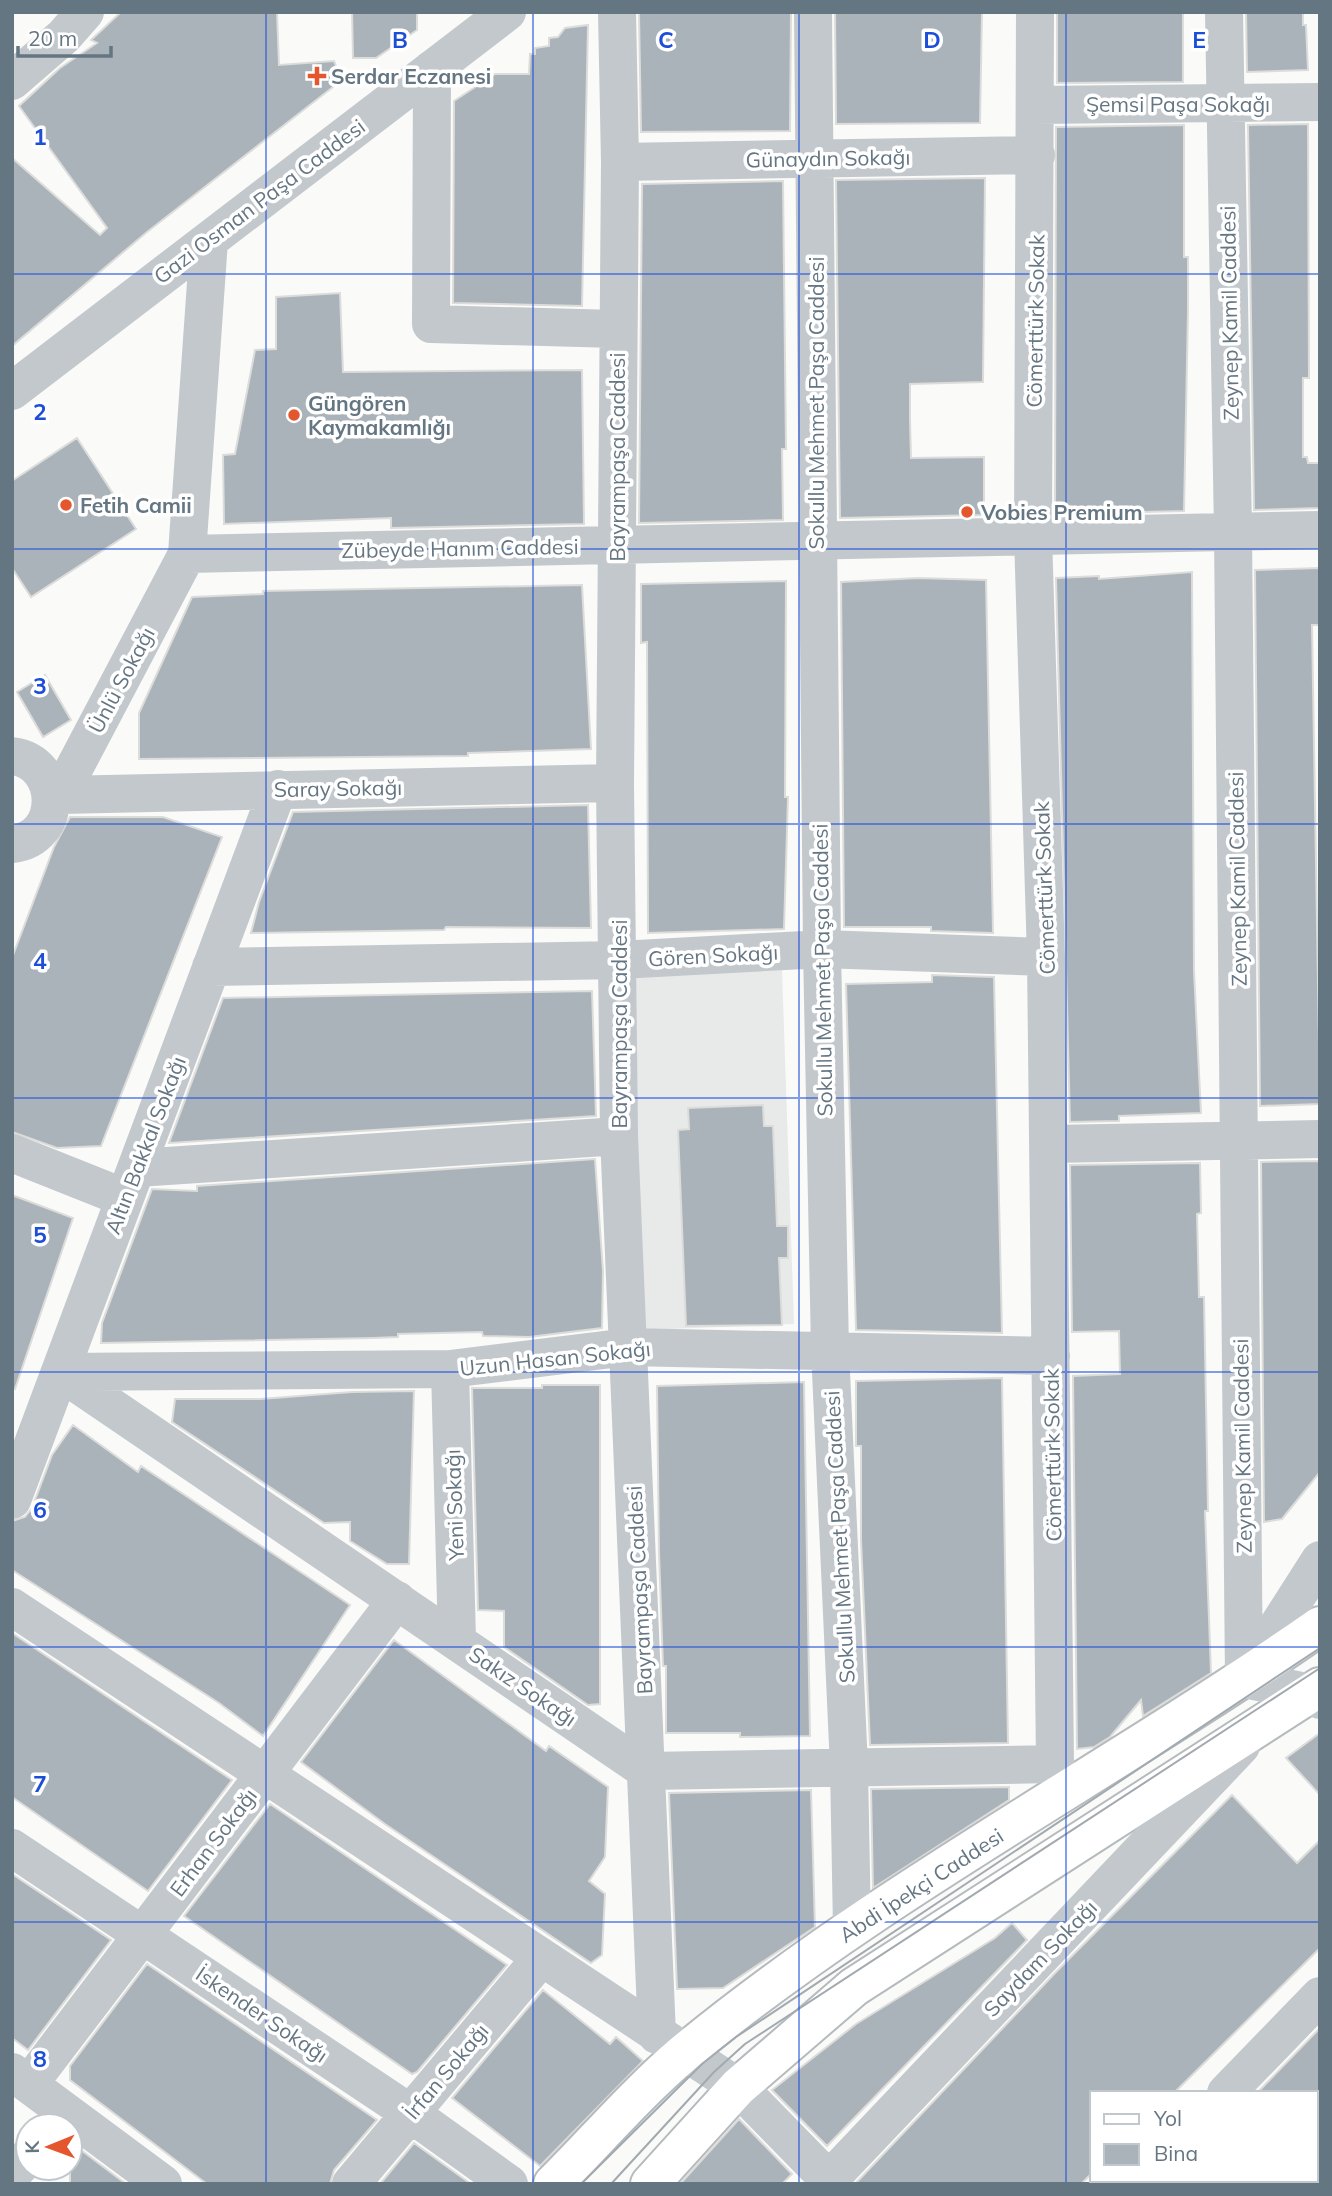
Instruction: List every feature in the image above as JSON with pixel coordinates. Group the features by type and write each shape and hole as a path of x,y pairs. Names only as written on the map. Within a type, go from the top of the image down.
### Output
{"main road":[{"name":"Abdi İpekçi Caddesi","path":"553,2184 670,2045 1244,1679 1320,1626"},
{"path":"650,2184 738,2087 854,1987 1317,1693"}],"street":[{"path":"12,81 64,36 85,12"},
{"name":"Gazi Osman Paşa Caddesi","path":"12,391 209,240 450,43 506,12"},
{"name":"Bayrampaşa Caddesi","path":"617,12 620,162 616,329 618,545 615,783 619,1136 647,1771 670,2045"},
{"name":"Sokullu Mehmet Paşa Caddesi","path":"813,12 816,159 816,541 830,1350 849,1767 852,1928"},
{"name":"Cömerttürk Sokak","path":"849,1767 1055,1764 1046,957 1033,537 1037,155 1035,12"},
{"name":"Zeynep Kamil Caddesi","path":"1224,12 1233,532 1244,1679"},
{"path":"450,43 431,324 616,329"},
{"name":"Şemsi Paşa Sokağı","path":"1037,105 1320,102"},
{"name":"Günaydın Sokağı","path":"620,162 1037,155"},
{"path":"187,554 209,240"},
{"name":"Zübeyde Hanım Caddesi","path":"187,554 1320,530"},
{"name":"Ünlü Sokağı","path":"12,876 21,841 42,829 187,554"},
{"path":"15,750 44,774 56,799"},
{"name":"Saray Sokağı","path":"56,799 278,789 615,783"},
{"name":"Altın Bakkal Sokağı","path":"12,1500 278,789"},
{"name":"Gören Sokağı","path":"211,967 619,960 822,949 1046,957"},
{"path":"12,1153 131,1183 619,1136"},
{"path":"1049,1144 1320,1139"},
{"name":"Uzun Hasan Sokağı","path":"60,1373 450,1369 628,1347 1051,1356"},
{"name":"Yeni Sokağı","path":"450,1369 457,1641"},
{"name":"Sakız Sokağı","path":"60,1373 647,1771"},
{"path":"1317,1693 1244,1679 1320,1560"},
{"name":"Erhan Sokağı","path":"20,2078 143,1935 397,1600"},
{"path":"12,1606 670,2045 738,2087 829,2182"},
{"name":"Saydam Sokağı","path":"829,2182 1254,1731"},
{"path":"647,1771 849,1767"},
{"name":"İskender Sokağı","path":"12,1848 411,2113 509,2184"},
{"name":"İrfan Sokağı","path":"351,2184 541,1958"},
{"path":"1228,2091 1320,1996"},
{"path":"20,2078 56,2112"},
{"path":"84,2133 163,2184"}],"shaded area":[{"path":"782,970 794,1324 644,1330 632,975"}],"building":[{"path":"121,12 277,12 279,65 334,61 342,80 147,232 12,346 12,158 100,235 107,228 19,106 60,68 97,43 91,40"},
{"path":"352,12 417,12 417,30 376,58 353,58"},
{"path":"639,12 791,12 790,131 641,132"},
{"path":"835,12 982,12 980,123 836,124"},
{"path":"1057,12 1183,12 1183,82 1057,83"},
{"path":"1246,12 1303,12 1308,70 1247,72"},
{"path":"588,25 582,306 453,303 454,101 495,74 529,74 530,54 535,54 535,48 549,46 549,38 558,37 565,28"},
{"path":"1308,124 1309,378 1303,378 1303,457 1307,457 1308,463 1320,463 1320,508 1254,510 1248,125"},
{"path":"1184,125 1184,257 1188,257 1188,310 1184,511 1055,514 1056,127"},
{"path":"985,178 983,382 910,384 911,458 984,457 984,515 840,518 836,180"},
{"path":"783,181 786,449 782,449 783,520 639,523 642,184"},
{"path":"340,293 343,372 582,370 584,524 391,528 391,518 224,524 223,455 235,454 255,350 276,349 276,297"},
{"name":"Fetih Camii","path":"77,438 136,529 31,597 12,568 12,481"},
{"path":"1320,568 1320,625 1312,625 1320,1104 1260,1106 1255,570"},
{"path":"1192,572 1194,971 1201,1113 1119,1116 1119,1121 1070,1122 1056,578 1099,576 1099,579"},
{"path":"918,578 986,580 993,933 931,931 931,927 844,927 841,582"},
{"path":"786,581 785,797 788,797 784,929 648,933 647,642 641,643 641,584"},
{"path":"582,585 591,749 468,753 468,756 139,759 139,713 192,597 263,594 263,591"},
{"path":"45,675 71,720 43,737 17,692"},
{"path":"588,805 591,928 446,927 444,930 251,933 259,902 293,812"},
{"path":"70,817 163,817 222,837 101,1146 57,1148 12,1132 12,958 54,847"},
{"path":"932,975 994,977 1002,1333 856,1330 846,984 932,982"},
{"path":"592,991 596,1116 169,1143 223,998"},
{"path":"763,1105 764,1126 773,1126 777,1226 788,1226 788,1258 779,1258 782,1325 686,1326 678,1130 689,1129 688,1108"},
{"path":"595,1159 603,1271 602,1328 529,1337 483,1336 482,1332 398,1334 398,1337 373,1338 101,1343 102,1323 152,1189 197,1191 197,1186"},
{"path":"1320,1161 1320,1472 1282,1519 1264,1522 1261,1162"},
{"path":"1200,1163 1201,1213 1197,1214 1199,1297 1204,1297 1208,1511 1205,1511 1211,1673 1143,1716 1141,1700 1110,1737 1094,1747 1077,1749 1073,1376 1120,1374 1119,1331 1072,1332 1070,1165"},
{"path":"12,1195 73,1218 15,1389 12,1388"},
{"path":"1002,1378 1008,1743 870,1745 861,1540 861,1446 856,1446 856,1381"},
{"path":"804,1382 810,1736 740,1737 740,1733 666,1733 666,1666 663,1666 659,1553 657,1386"},
{"path":"542,1385 600,1385 600,1704 588,1705 504,1647 504,1611 478,1610 472,1388 542,1388"},
{"path":"414,1391 409,1564 387,1564 350,1541 350,1522 324,1523 172,1422 175,1399 260,1399 352,1392"},
{"path":"73,1425 138,1472 141,1466 350,1605 263,1736 219,1703 12,1570 12,1521 25,1517 32,1508 52,1455"},
{"path":"12,1633 232,1780 148,1891 12,1797"},
{"path":"394,1640 546,1751 549,1746 608,1787 605,1857 589,1881 605,1894 602,1955 591,1963 385,1824 301,1762"},
{"path":"1320,1733 1320,1795 1286,1758"},
{"path":"1009,1787 1009,1800 873,1888 871,1789"},
{"path":"811,1790 815,1927 723,1988 677,1989 669,1793"},
{"path":"1232,1795 1297,1863 1320,1840 1320,1948 1176,2091 1090,2091 1090,2175 1081,2184 855,2184 1056,1972"},
{"path":"270,1804 507,1965 417,2072 412,2074 184,1916"},
{"path":"12,1874 111,1940 28,2050 12,2038"},
{"path":"1012,1923 1027,1940 827,2146 772,2090 856,2024 995,1938"},
{"path":"147,1964 377,2120 334,2170 330,2184 207,2184 70,2080 70,2066"},
{"path":"543,1990 610,2044 616,2037 643,2061 540,2166 452,2098"},
{"path":"1320,2028 1320,2093 1259,2091"},
{"path":"739,2119 792,2174 782,2184 680,2184"},
{"path":"414,2143 471,2184 380,2184"},
{"path":"84,2152 126,2184 70,2184 84,2182"}],"tram line":[{"path":"581,2184 702,2064 736,2037 1320,1648"},
{"path":"611,2184 714,2072 745,2044 1320,1668"}],"place":[{"name":"Serdar Eczanesi","path":"317,76"},
{"name":"Güngören Kaymakamlığı","path":"294,415"},
{"name":"Fetih Camii","path":"66,505"},
{"name":"Vobies Premium","path":"967,512"}]}
